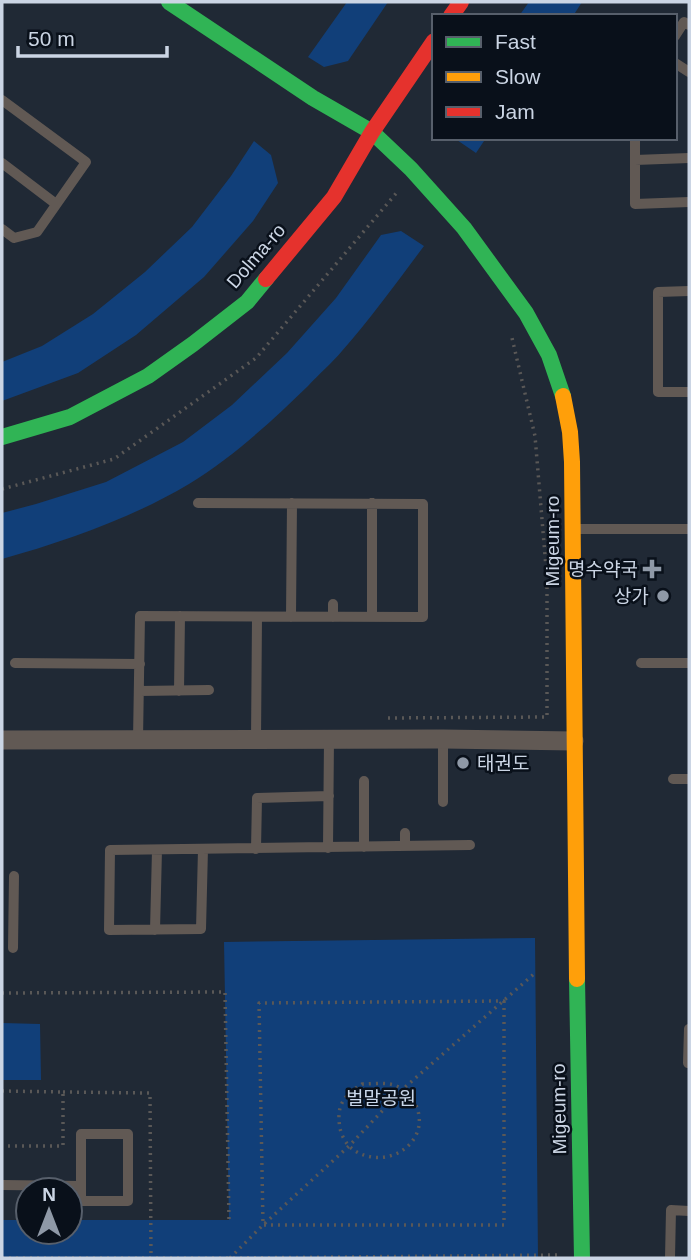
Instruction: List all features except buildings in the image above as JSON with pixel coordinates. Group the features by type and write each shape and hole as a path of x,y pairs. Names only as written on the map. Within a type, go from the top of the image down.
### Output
{"main road":[{"name":"Migeum-ro","path":"169,2 313,98 372,132 411,169 464,228 526,313 549,355 565,402 572,462 582,1258"},
{"name":"Dolma-ro","path":"2,437 70,416 148,376 247,302 334,197 372,132 432,44"}],"street":[{"path":"2,740 575,741"}],"lane":[{"path":"677,33 684,22 689,26"},
{"path":"2,100 86,162 37,232 2,243"},
{"path":"635,140 635,204 689,202"},
{"path":"635,160 689,158"},
{"path":"2,163 57,204"},
{"path":"2,229 14,238"},
{"path":"689,291 658,292 658,392 689,392"},
{"path":"138,740 140,616 423,617 423,504 198,503"},
{"path":"291,617 292,503"},
{"path":"372,503 372,617"},
{"path":"573,529 689,529"},
{"path":"333,604 333,617"},
{"path":"179,691 180,616"},
{"path":"256,739 257,617"},
{"path":"16,663 140,664"},
{"path":"641,663 689,663"},
{"path":"139,691 209,690"},
{"path":"328,848 329,739"},
{"path":"443,739 443,802"},
{"path":"673,779 689,779"},
{"path":"364,781 364,847"},
{"path":"256,849 257,797 329,796"},
{"path":"405,833 405,846"},
{"path":"202,849 201,929 109,930 110,849 470,845"},
{"path":"155,930 157,849"},
{"path":"13,948 14,876"},
{"path":"2,913 14,913"},
{"path":"689,1029 689,1063"},
{"path":"81,1135 128,1135 128,1201 81,1201 81,1186 81,1135"},
{"path":"670,1258 671,1210 689,1211"}],"path":[{"path":"230,1258 349,1146 403,1089 534,973"},
{"path":"2,993 225,992 229,1220"},
{"path":"263,1225 503,1225 504,1001"},
{"path":"263,1225 259,1003 504,1001"},
{"path":"362,1084 391,1084 403,1089 414,1101 419,1115 417,1132 411,1143 399,1153 383,1158 365,1156 349,1146 341,1133 338,1114 343,1099 351,1091 362,1084"},
{"path":"2,1091 63,1092 63,1146 2,1146"},
{"path":"2,1258 557,1255 557,1258"}],"green space":[{"path":"347,2 388,2 348,61 324,67 308,57"},
{"path":"529,2 582,2 574,14 520,14"},
{"path":"457,140 485,140 476,153"},
{"path":"254,141 271,155 278,183 253,221 204,277 136,335 78,373 2,401 2,362 42,346 93,314 145,272 192,227"},
{"path":"401,231 424,246 394,286 334,360 236,450 189,484 145,508 74,536 2,559 2,513 106,482 183,442 232,405 287,353 336,298 381,235"},
{"name":"벌말공원","path":"535,938 538,1258 2,1258 2,1220 14,1220 14,1246 84,1246 84,1220 229,1220 224,942"},
{"path":"2,1023 40,1024 41,1080 2,1080"}],"traffic: fast":[{"path":"169,2 313,98 372,132 411,169 464,228 526,313 549,355 563,396"},
{"path":"2,437 70,417 148,376 247,302 266,279"},
{"path":"577,979 582,1258"}],"traffic: slow":[{"path":"563,396 572,462 577,979"}],"traffic: jam":[{"path":"452,14 461,2"},
{"path":"266,279 334,197 372,132 432,44"}],"place":[{"name":"명수약국","path":"652,569"},
{"name":"상가","path":"663,596"},
{"name":"태권도","path":"463,763"}]}
